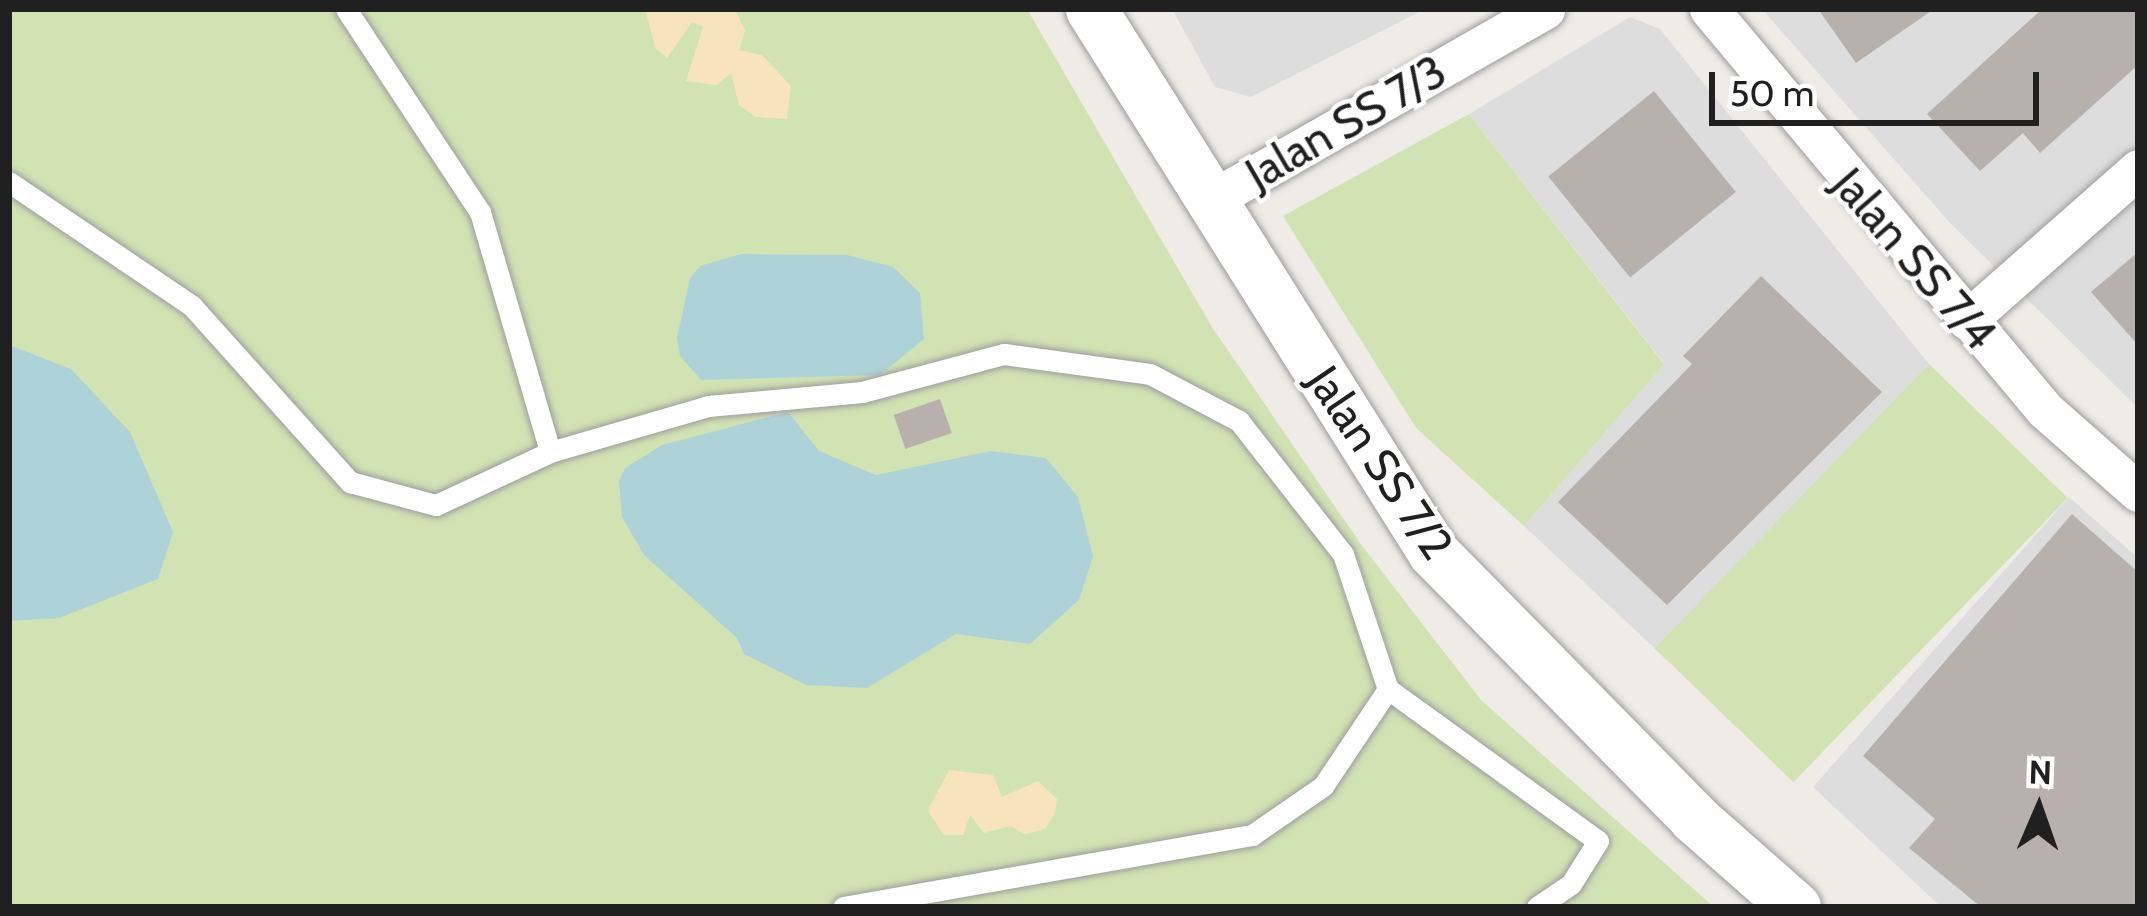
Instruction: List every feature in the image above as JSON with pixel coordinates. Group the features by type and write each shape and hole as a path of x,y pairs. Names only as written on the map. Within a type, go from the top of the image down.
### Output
{"street":[{"name":"Jalan SS 7/2","path":"1091,9 1433,552 1694,818 1795,907"},
{"name":"Jalan SS 7/3","path":"1209,201 1545,9"},
{"name":"Jalan SS 7/4","path":"1709,9 2044,410 2138,492"},
{"path":"1967,320 2138,169"}],"lane":[{"path":"346,9 480,212 550,452"},
{"path":"9,182 192,306 350,482 436,505 550,452 708,406 862,392 1004,354 1150,374 1239,421 1343,554 1388,689 1598,842 1571,884 1538,907"},
{"path":"843,907 1252,835 1323,786 1388,689"}],"shaded area":[{"path":"1172,9 1425,9 1251,97 1215,87"},
{"path":"1762,9 2138,9 2138,408 1950,223"},
{"path":"1630,17 1660,29 1929,364 1666,659 1524,526 1664,363 1469,114"},
{"path":"2069,497 2138,558 2138,907 1941,907 1813,787"}],"green space":[{"path":"9,9 1027,9 1212,327 1360,543 1481,700 1714,907 9,907"},
{"path":"1469,114 1664,364 1524,526 1416,428 1283,216"},
{"path":"1929,364 2068,498 1793,782 1655,648"}],"sand":[{"path":"645,9 735,9 745,31 739,50 762,55 791,86 787,119 756,117 739,105 731,73 717,85 686,81 703,27 692,22 667,58 656,49"},
{"path":"949,770 993,775 1002,797 1038,781 1057,799 1055,813 1045,829 1025,834 1010,826 984,833 970,815 963,835 943,835 928,810"}],"water":[{"path":"741,254 847,255 893,267 920,293 924,339 880,375 701,380 680,356 677,338 690,278 700,266"},
{"path":"9,345 71,369 130,432 173,532 158,579 59,618 9,621"},
{"path":"788,412 819,451 876,475 991,451 1046,458 1078,497 1093,556 1079,600 1030,644 956,634 867,688 806,685 744,654 737,638 644,555 622,517 619,481 625,468 662,445"}],"building":[{"path":"1818,9 1934,9 1856,63"},
{"path":"2042,9 2138,9 2138,65 2040,153 2023,133 1980,171 1927,114"},
{"path":"1654,91 1736,192 1630,278 1548,177"},
{"path":"2138,252 2138,345 2091,292"},
{"path":"1761,276 1882,392 1667,605 1558,502 1692,364 1683,356"},
{"path":"940,399 952,433 905,449 894,415"},
{"path":"2072,514 2138,572 2138,907 1981,907 1909,848 1935,819 1863,756"}]}
